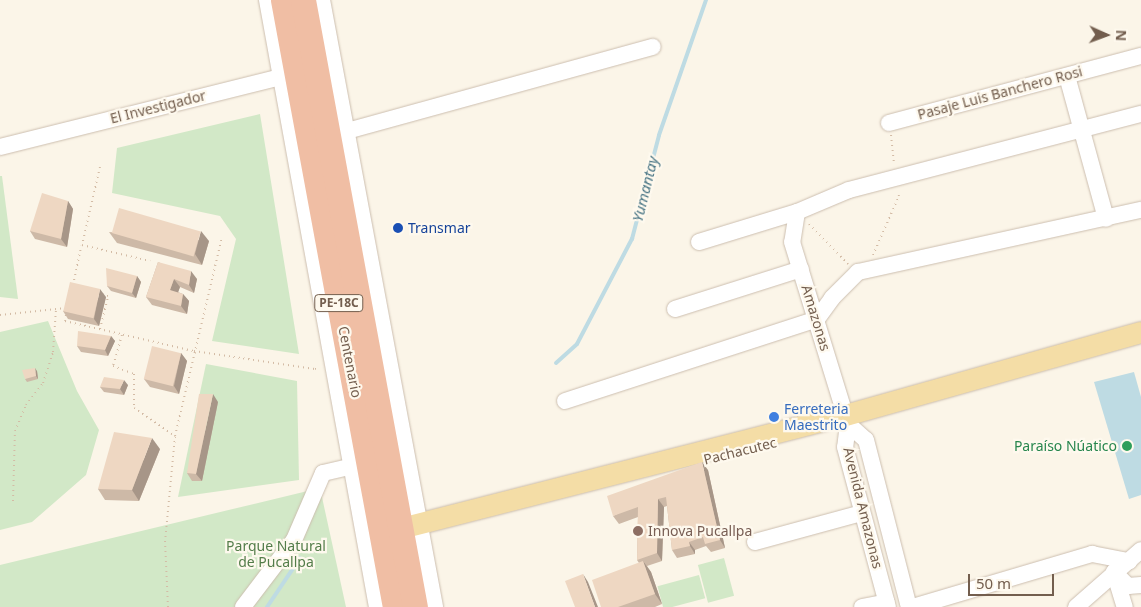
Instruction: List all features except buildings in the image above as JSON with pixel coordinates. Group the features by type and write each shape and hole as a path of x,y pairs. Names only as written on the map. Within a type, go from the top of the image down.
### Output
{"highway":[{"name":"Centenario","path":"283,0 397,534 415,607"},
{"name":"Centenario","path":"303,0 298,73 360,464 397,534 395,607"}],"main road":[{"name":"Pachacutec","path":"846,419 1141,332"},
{"name":"Pachacutec","path":"397,534 1141,342"}],"street":[{"path":"243,607 294,540 323,473 360,464 333,362 298,73 267,0"},
{"path":"322,0 347,131 397,534 434,607"},
{"path":"347,131 653,47"},
{"name":"Pasaje Luis Banchero Rosi","path":"889,123 1141,56"},
{"name":"El Investigador","path":"0,147 298,73"},
{"path":"1067,76 1106,219"},
{"path":"698,242 797,212 849,190 1141,114"},
{"path":"565,401 817,319 854,269 1106,219 1141,210"},
{"name":"Amazonas","path":"797,212 792,242 846,419"},
{"path":"675,309 801,269"},
{"name":"Avenida Amazonas","path":"846,419 845,448 888,604"},
{"name":"Avenida Amazonas","path":"846,419 866,440 909,607"},
{"path":"755,542 862,513"},
{"path":"377,607 397,534"},
{"path":"1076,607 1141,550"},
{"path":"913,607 1092,554 1128,561"},
{"path":"1114,572 1128,586 1141,585"},
{"path":"1114,572 1126,607"},
{"path":"862,607 888,604"}],"path":[{"path":"797,212 854,269 872,258 899,196 889,123"},
{"path":"73,287 100,167"},
{"path":"168,607 165,542 175,436 222,237"},
{"path":"82,245 150,261"},
{"path":"99,294 108,296 100,329"},
{"path":"0,315 68,308 65,320 194,351 315,369 333,362"},
{"path":"13,500 15,431 26,405 42,384 53,352 56,309"},
{"path":"122,335 113,366 134,374 134,408 175,436"}],"green space":[{"path":"260,114 299,354 212,341 236,239 220,216 112,193 117,148"},
{"path":"0,176 2,176 18,299 0,297"},
{"path":"48,321 77,391 99,430 86,475 32,522 0,530 0,332"},
{"path":"206,364 297,381 299,480 178,497"},
{"name":"Parque Natural de Pucallpa","path":"320,488 346,607 0,607 0,565"},
{"path":"724,558 734,596 708,603 698,565"},
{"path":"699,575 705,598 672,607 663,607 657,586"}],"water":[{"name":"Paraíso Núatico","path":"1134,372 1141,397 1141,495 1129,499 1094,382"}],"waterway":[{"name":"Yumantay","path":"556,363 577,344 632,239 659,135 706,0"},
{"name":"Yumantay","path":"267,607 300,558"}],"place":[{"name":"Transmar","path":"398,228"},
{"name":"Ferreteria Maestrito","path":"774,417"},
{"name":"Paraíso Núatico","path":"1127,446"},
{"name":"Innova Pucallpa","path":"638,531"}]}
